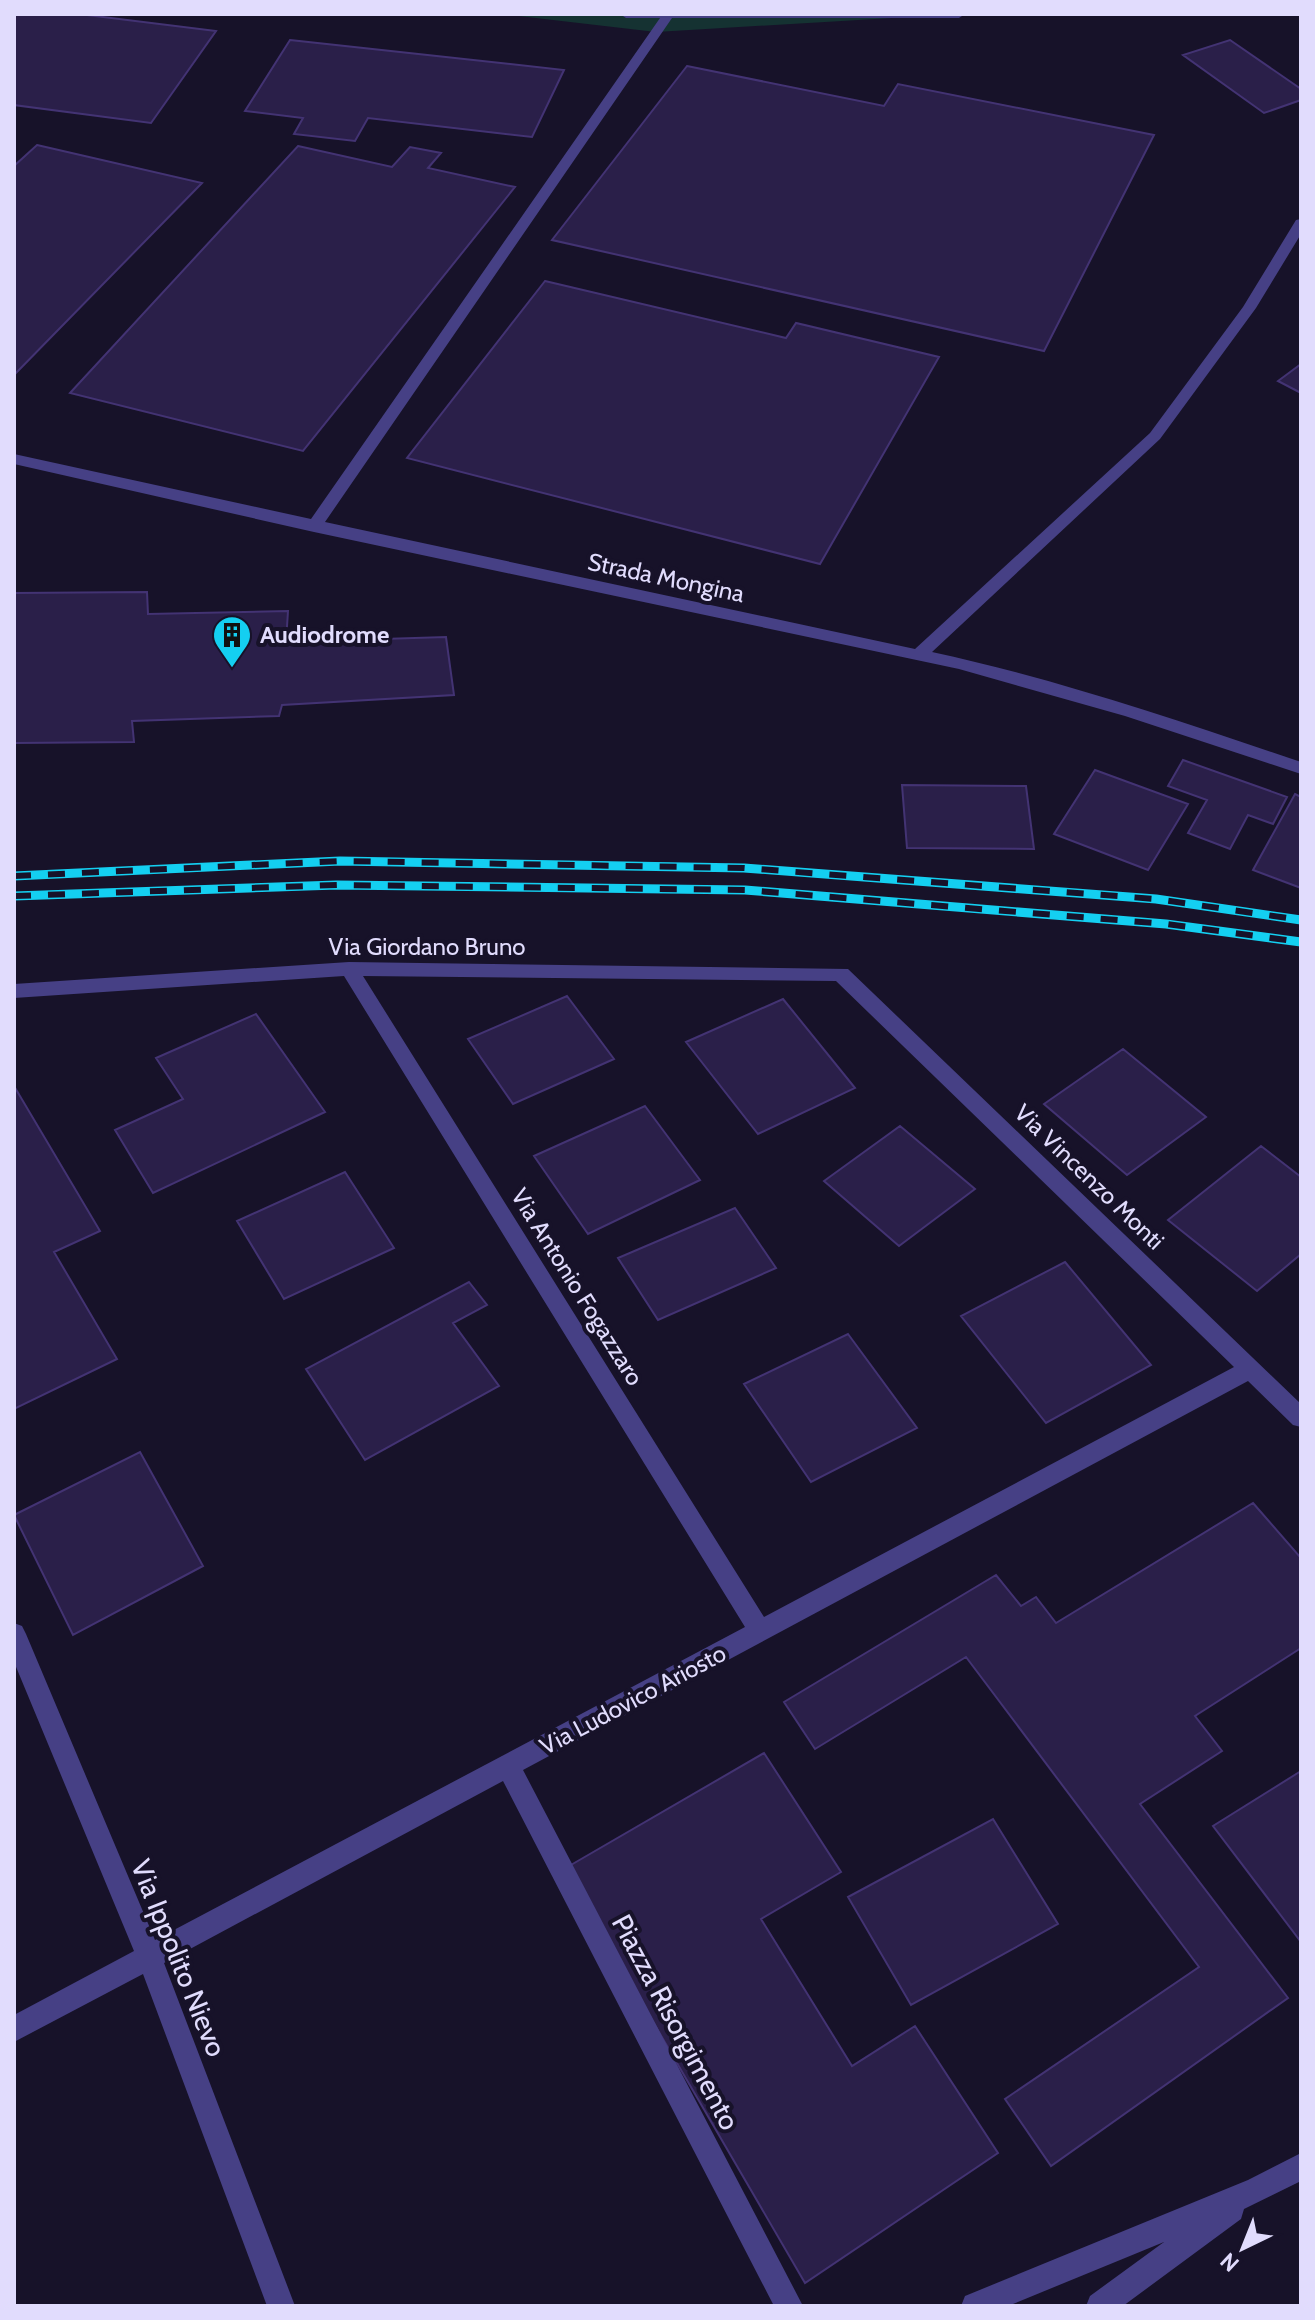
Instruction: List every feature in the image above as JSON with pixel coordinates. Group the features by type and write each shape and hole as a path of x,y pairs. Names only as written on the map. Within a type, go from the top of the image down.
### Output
{"street":[{"path":"626,14 959,14"},
{"path":"314,527 667,16"},
{"path":"921,653 1155,436 1249,308 1301,223"},
{"name":"Strada Mongina","path":"14,459 843,641 921,653 1156,719 1301,768"},
{"name":"Via Giordano Bruno","path":"14,991 349,969 841,974"},
{"name":"Via Antonio Fogazzaro","path":"349,969 761,1632"},
{"name":"Via Vincenzo Monti","path":"841,974 1301,1418"},
{"name":"Via Ludovico Ariosto","path":"14,2029 1251,1369"},
{"name":"Via Ippolito Nievo","path":"14,1634 149,1957 281,2306"},
{"name":"Piazza Risorgimento","path":"508,1767 789,2306"},
{"path":"975,2306 1257,2190 1301,2166"},
{"path":"1100,2306 1257,2190"}],"green space":[{"path":"501,14 959,14 656,32"}],"building":[{"path":"14,14 79,14 216,31 151,123 14,105"},
{"path":"290,40 564,70 532,137 368,118 355,141 294,134 303,118 245,111"},
{"path":"1230,40 1301,89 1301,100 1264,113 1183,55"},
{"path":"687,66 884,106 898,84 1154,135 1044,351 552,240"},
{"path":"37,145 202,183 14,375 14,166"},
{"path":"298,146 392,167 410,147 441,153 428,168 515,187 303,451 70,393"},
{"path":"545,281 786,338 796,323 939,357 820,564 407,458"},
{"path":"1301,364 1301,393 1278,381"},
{"name":"Audiodrome","path":"147,592 148,614 288,611 286,642 446,637 454,695 282,705 279,716 132,721 134,742 14,743 14,593"},
{"path":"1183,760 1287,797 1273,824 1248,815 1230,849 1188,833 1207,800 1168,786"},
{"path":"1095,770 1188,804 1148,870 1054,834"},
{"path":"902,785 1026,786 1034,849 907,848"},
{"path":"1295,794 1301,797 1301,888 1253,870"},
{"path":"567,996 614,1059 513,1104 468,1039"},
{"path":"783,999 855,1088 758,1134 686,1042"},
{"path":"256,1014 325,1112 153,1193 115,1130 183,1099 156,1058"},
{"path":"1123,1049 1206,1117 1127,1175 1044,1104"},
{"path":"14,1086 100,1231 54,1252 117,1359 14,1409"},
{"path":"645,1106 700,1180 588,1234 534,1156"},
{"path":"900,1126 975,1189 899,1246 824,1181"},
{"path":"1261,1146 1301,1177 1301,1254 1257,1291 1168,1220"},
{"path":"345,1172 394,1248 284,1299 237,1221"},
{"path":"735,1208 776,1268 658,1320 618,1258"},
{"path":"1065,1262 1151,1365 1046,1423 961,1316"},
{"path":"469,1282 487,1305 453,1323 499,1386 365,1460 306,1369"},
{"path":"848,1334 917,1428 811,1482 744,1384"},
{"path":"140,1452 203,1566 73,1635 14,1515"},
{"path":"1253,1503 1301,1558 1301,1648 1195,1716 1222,1751 1140,1804 1288,1998 1051,2166 1005,2099 1199,1967 966,1657 815,1749 784,1702 996,1575 1021,1606 1036,1597 1056,1623"},
{"path":"764,1753 841,1872 761,1919 852,2066 915,2026 998,2153 805,2283 564,1869"},
{"path":"1301,1771 1301,1942 1213,1826"},
{"path":"993,1819 1058,1924 911,2005 848,1897"}],"railway":[{"path":"14,876 340,861 744,868 1156,899 1301,920"},
{"path":"14,896 337,885 745,890 1166,924 1301,942"}],"place":[{"name":"Audiodrome","path":"232,669"}]}
